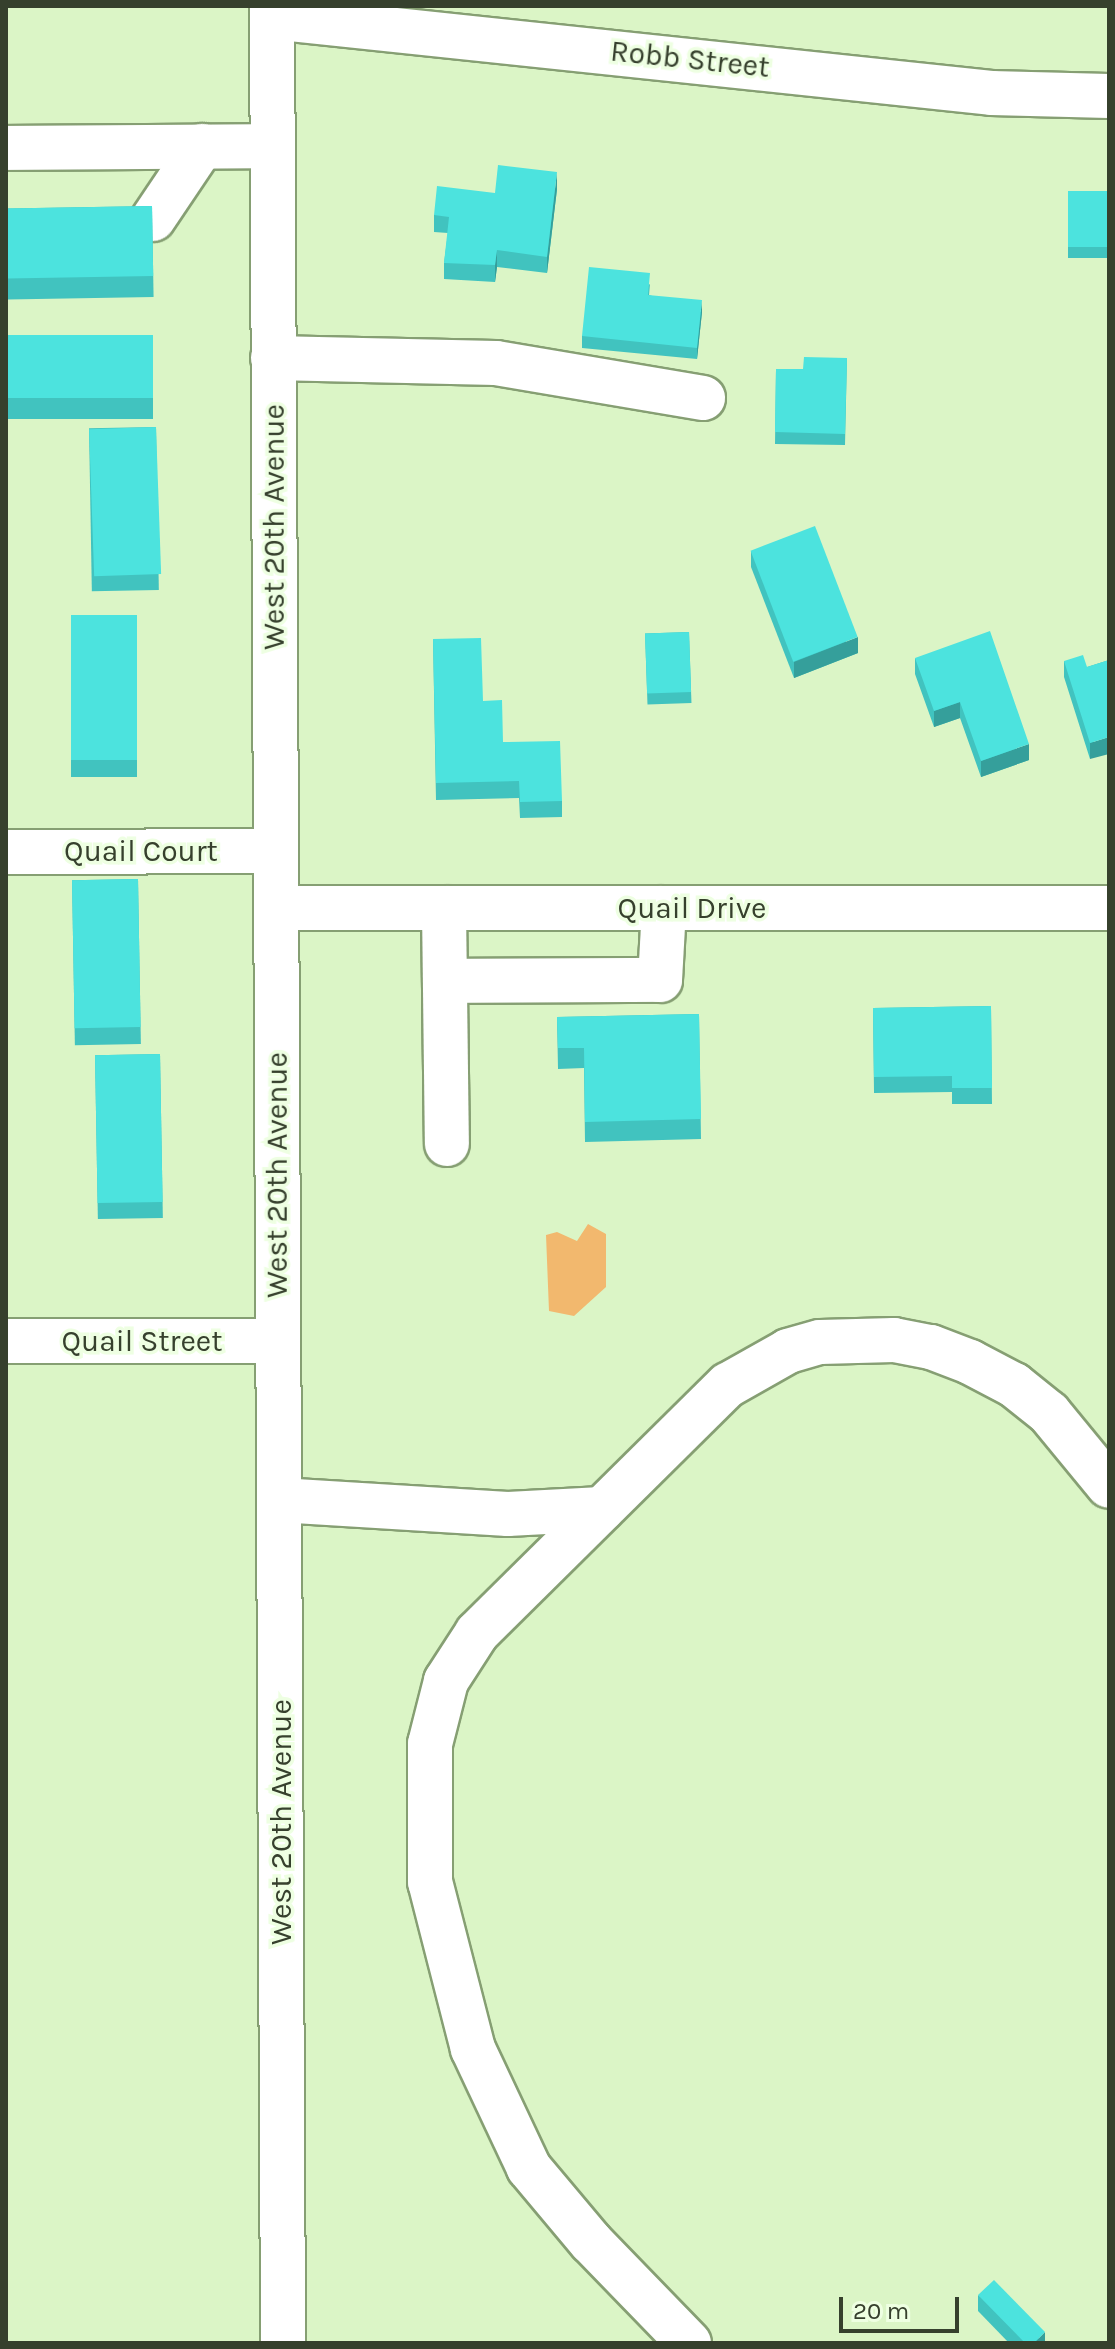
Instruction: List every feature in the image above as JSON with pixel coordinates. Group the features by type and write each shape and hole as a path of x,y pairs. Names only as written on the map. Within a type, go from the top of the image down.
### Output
{"street":[{"name":"Robb Street","path":"272,12 991,93 1109,96"},
{"name":"West 20th Avenue","path":"272,12 283,2343"},
{"path":"153,219 202,146"},
{"path":"6,148 272,146"},
{"path":"273,358 496,363 703,398"},
{"name":"Quail Court","path":"6,852 276,851"},
{"name":"Quail Drive","path":"276,908 1109,908"},
{"path":"444,908 447,1144"},
{"path":"445,981 660,980 664,908"},
{"path":"689,2343 554,2201 508,2133 464,2023 430,1882 430,1744 446,1681 477,1633 728,1385 788,1351 855,1339 931,1347 1014,1385 1049,1413 1109,1486"},
{"name":"Quail Street","path":"6,1341 278,1341"},
{"path":"279,1500 508,1514 602,1509"}],"shaded area":[{"path":"588,1224 606,1234 606,1287 574,1316 549,1311 546,1235 557,1232 577,1241"}],"building":[{"path":"498,165 557,172 547,257 497,250 495,265 444,263 449,217 434,215 437,186 495,193"},
{"path":"1068,191 1109,191 1109,247 1068,247"},
{"path":"152,206 153,276 7,279 6,209"},
{"path":"589,267 650,273 648,295 702,300 697,348 582,336"},
{"path":"6,335 153,335 153,398 6,398"},
{"path":"804,357 847,358 845,434 775,432 776,369 803,369"},
{"path":"156,427 161,574 94,576 89,429"},
{"path":"815,526 858,637 793,662 751,551"},
{"path":"71,615 137,615 137,760 71,760"},
{"path":"990,631 1029,744 981,761 960,702 934,711 915,658"},
{"path":"689,632 691,692 647,693 645,634"},
{"path":"481,638 483,701 502,700 503,742 560,741 562,801 520,802 519,781 436,783 433,639"},
{"path":"1083,655 1087,667 1109,660 1109,737 1090,743 1064,661"},
{"path":"138,879 141,1027 75,1028 72,880"},
{"path":"991,1006 992,1088 952,1088 952,1076 874,1077 873,1008"},
{"path":"699,1014 701,1119 585,1122 584,1048 558,1048 557,1017"},
{"path":"160,1054 163,1202 98,1203 95,1055"},
{"path":"994,2280 1045,2332 1034,2343 1025,2343 978,2295"}]}
